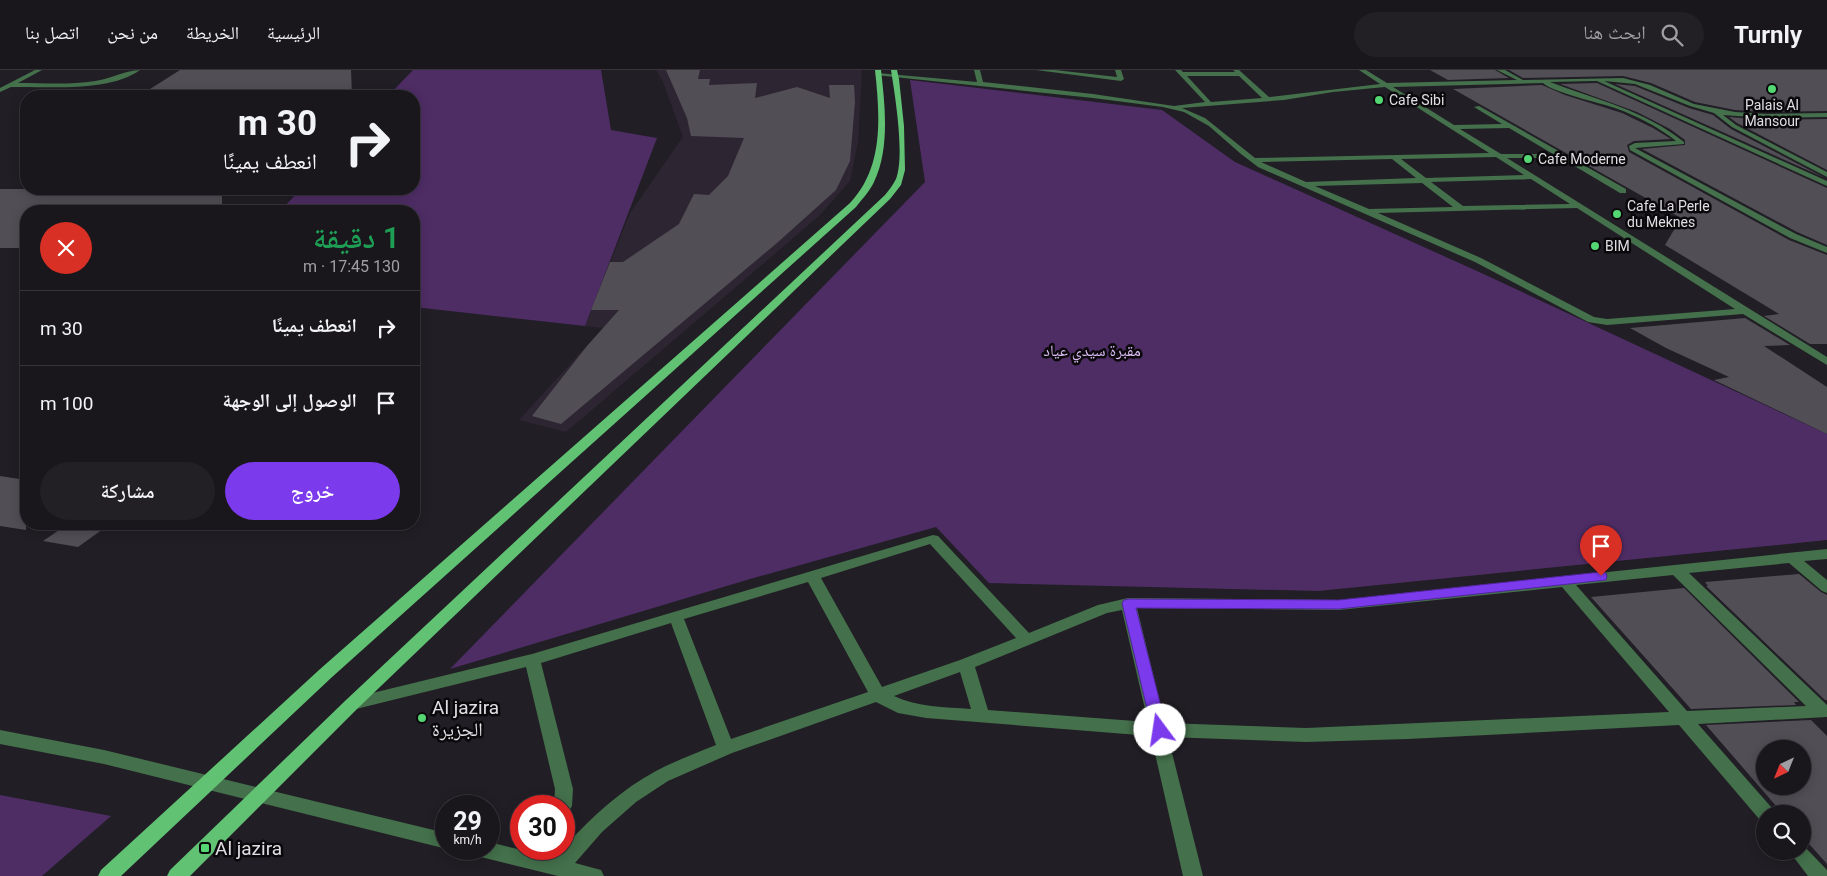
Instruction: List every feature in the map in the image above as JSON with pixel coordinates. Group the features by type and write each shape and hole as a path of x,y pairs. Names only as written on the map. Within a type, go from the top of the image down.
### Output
{"main road":[{"path":"108,876 325,674 829,240 880,204 900,179 903,170 890,126 878,73"},
{"path":"177,876 829,240 870,184 878,167 890,126 895,73"}],"street":[{"path":"0,90 39,70"},
{"path":"9,85 102,83 124,78 137,70"},
{"path":"977,70 980,84"},
{"path":"1038,70 1120,89 1195,114 1252,160 1478,260 1592,320 1607,322 1742,310"},
{"path":"1118,70 1120,89"},
{"path":"1362,70 1827,362"},
{"path":"1500,70 1524,81"},
{"path":"1180,72 1238,72 1267,99"},
{"path":"1180,72 1209,103"},
{"path":"878,73 895,73 980,84 1120,89"},
{"path":"1613,73 1624,80"},
{"path":"1173,107 1267,99 1386,85 1596,79 1624,80 1647,85 1696,106 1715,111 1761,116 1827,115"},
{"path":"1596,79 1827,184"},
{"path":"1539,80 1623,107 1656,124 1682,143 1635,145 1631,147 1632,149 1793,236 1827,250"},
{"path":"1623,107 1696,106"},
{"path":"1478,107 1623,191"},
{"path":"1715,111 1734,126 1827,175"},
{"path":"1454,127 1510,126"},
{"path":"1252,160 1392,156 1562,156"},
{"path":"1392,156 1460,208"},
{"path":"1305,184 1532,177"},
{"path":"1366,211 1579,206"},
{"path":"352,704 532,660 933,539 1026,639"},
{"path":"575,844 630,797 662,776 726,748 879,696 966,664 1103,609 1128,603 1339,605 1827,554"},
{"path":"1792,558 1827,588"},
{"path":"1676,569 1825,712"},
{"path":"812,575 879,696 904,708 926,712 1160,730 1306,735 1408,732 1825,712"},
{"path":"1564,580 1758,805"},
{"path":"1128,603 1160,730 1192,876"},
{"path":"676,617 726,748"},
{"path":"532,660 564,789 564,795"},
{"path":"966,664 981,716"},
{"path":"0,737 104,757 207,784 435,837"},
{"path":"564,860 594,876"},
{"path":"1806,860 1820,876"}],"shaded area":[{"path":"656,70 862,70 858,142 850,181 819,216 566,432 519,420 603,328 585,326 630,213 683,137 663,82"}],"green space":[{"path":"413,70 601,70 611,130 657,138 585,326 420,308 420,205 286,205 295,195 420,195 420,90 394,90"},
{"name":"مقبرة سيدي عياد","path":"910,80 1162,110 1235,162 1477,271 1827,434 1827,540 1318,591 989,583 936,527 750,579 450,669 925,182"},
{"path":"0,795 111,816 42,876 0,876"}],"building":[{"path":"180,70 351,70 352,90 148,90"},
{"path":"666,70 700,70 698,79 710,79 709,85 757,83 755,98 797,87 830,98 829,85 854,85 855,102 850,161 836,190 777,243 561,424 532,416 587,346 619,310 591,310 610,262 623,262 679,224 694,194 709,195 728,176 744,138 691,136 687,118"},
{"path":"1430,70 1495,70 1509,78 1448,80"},
{"path":"1509,70 1827,70 1827,111 1766,112 1735,110 1695,102 1651,83 1623,76 1523,78"},
{"path":"1597,83 1827,188 1827,245 1797,232 1642,149 1685,145 1685,140 1670,129 1637,112 1560,84"},
{"path":"1615,84 1635,86 1689,108 1713,115 1731,129 1825,178"},
{"path":"1542,85 1565,95 1622,113 1653,128 1671,139 1634,141 1627,145 1629,152 1789,240 1827,255 1827,344 1810,344 1764,316 1779,314 1665,245 1681,218 1453,89"},
{"path":"1729,117 1766,120 1827,119 1827,170 1737,123"},
{"path":"0,189 20,189 20,195 222,195 222,205 20,205 20,248 0,248"},
{"path":"1745,318 1790,345 1764,346 1827,387 1827,434 1714,380 1729,377 1666,348 1630,328"},
{"path":"0,476 20,479 20,529 0,526"},
{"path":"59,530 102,530 78,547 43,541"},
{"path":"1799,574 1827,595 1827,700 1706,586 1708,586 1705,582"},
{"path":"1684,588 1799,702 1794,702 1796,705 1691,709 1591,597"},
{"path":"1811,720 1827,736 1827,864 1811,846 1811,805 1775,805 1767,795 1811,795 1811,740 1756,740 1756,783 1706,725"}],"place":[{"name":"Palais Al Mansour","path":"1772,89"},
{"name":"Cafe Sibi","path":"1379,100"},
{"name":"Cafe Moderne","path":"1528,159"},
{"name":"Cafe La Perle du Meknes","path":"1617,214"},
{"name":"BIM","path":"1595,246"},
{"name":"Al jazira الجزيرة","path":"422,718"},
{"name":"Al jazira","path":"205,848"}],"route":[{"path":"1160,730 1128,603 1339,605 1601,576"}]}
